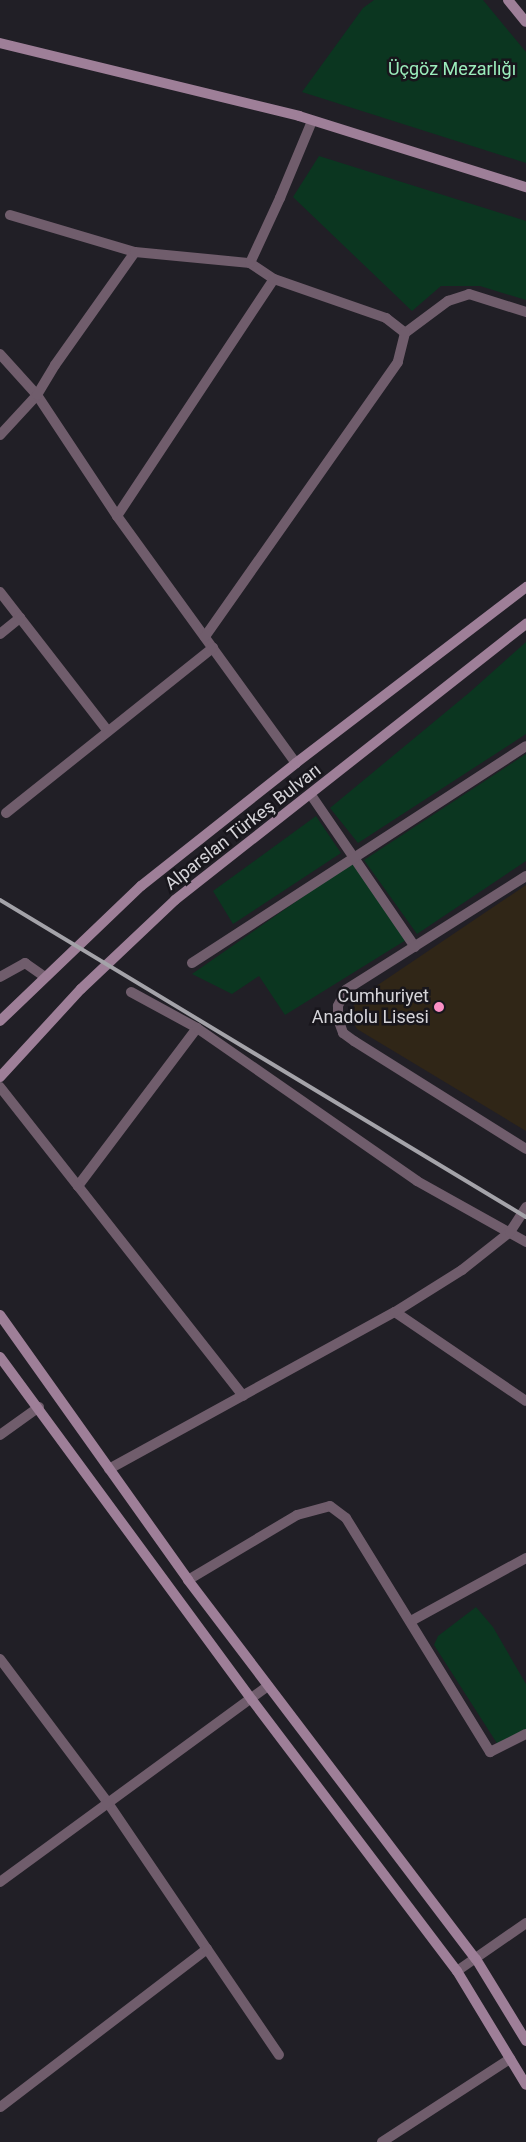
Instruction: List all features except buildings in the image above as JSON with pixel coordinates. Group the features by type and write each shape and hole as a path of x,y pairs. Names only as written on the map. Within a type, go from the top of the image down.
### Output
{"main road":[{"path":"508,0 526,22"},
{"path":"0,43 312,121 526,187"},
{"name":"Alparslan Türkeş Bulvarı","path":"0,1021 141,886 296,763 526,587"},
{"name":"Alparslan Türkeş Bulvarı","path":"0,1077 81,989 175,900 311,795 526,624"},
{"path":"0,1315 188,1580 476,1959 526,2041"},
{"path":"0,1357 39,1407 252,1700 457,1971 526,2085"}],"street":[{"path":"250,263 312,121"},
{"path":"10,215 135,252 250,263 274,280 386,318 405,332"},
{"path":"0,435 37,395 55,365 135,252"},
{"path":"117,516 274,280"},
{"path":"205,637 398,362 405,332 448,301 469,294 526,312"},
{"path":"0,354 37,395 117,516 296,763"},
{"path":"0,592 108,731"},
{"path":"0,634 20,618"},
{"path":"6,813 213,648"},
{"path":"192,963 526,746"},
{"path":"311,795 415,947"},
{"path":"526,876 346,990 338,1006 338,1019 344,1033 526,1149"},
{"path":"0,977 25,964 45,977"},
{"path":"131,992 197,1028 417,1181 526,1242"},
{"path":"78,1186 197,1028"},
{"path":"0,1087 243,1396"},
{"path":"109,1469 395,1312 462,1270 510,1232 526,1207"},
{"path":"395,1312 526,1400"},
{"path":"0,1435 39,1407"},
{"path":"188,1580 297,1515 330,1506 346,1518 490,1752 526,1734"},
{"path":"411,1621 526,1558"},
{"path":"0,1659 108,1804 279,2055"},
{"path":"0,1882 252,1700 268,1686"},
{"path":"457,1971 526,1923"},
{"path":"0,2106 206,1949"},
{"path":"382,2142 510,2059"}],"shaded area":[{"name":"Cumhuriyet Anadolu Lisesi","path":"526,885 526,1131 357,1029 349,1015 357,999"}],"green space":[{"name":"Üçgöz Mezarlığı","path":"374,0 483,0 526,52 526,163 302,92 363,8"},
{"path":"319,156 526,221 526,300 480,286 441,286 412,311 293,197"},
{"path":"526,642 526,734 358,843 330,808 470,692"},
{"path":"526,754 526,861 417,934 364,860"},
{"path":"316,816 341,853 233,924 213,891"},
{"path":"353,862 406,940 285,1015 259,976 232,994 192,974"},
{"path":"476,1607 493,1627 526,1684 526,1738 500,1748 434,1645 438,1636"}],"railway":[{"path":"0,900 526,1217"}],"place":[{"name":"Cumhuriyet Anadolu Lisesi","path":"439,1007"}]}
